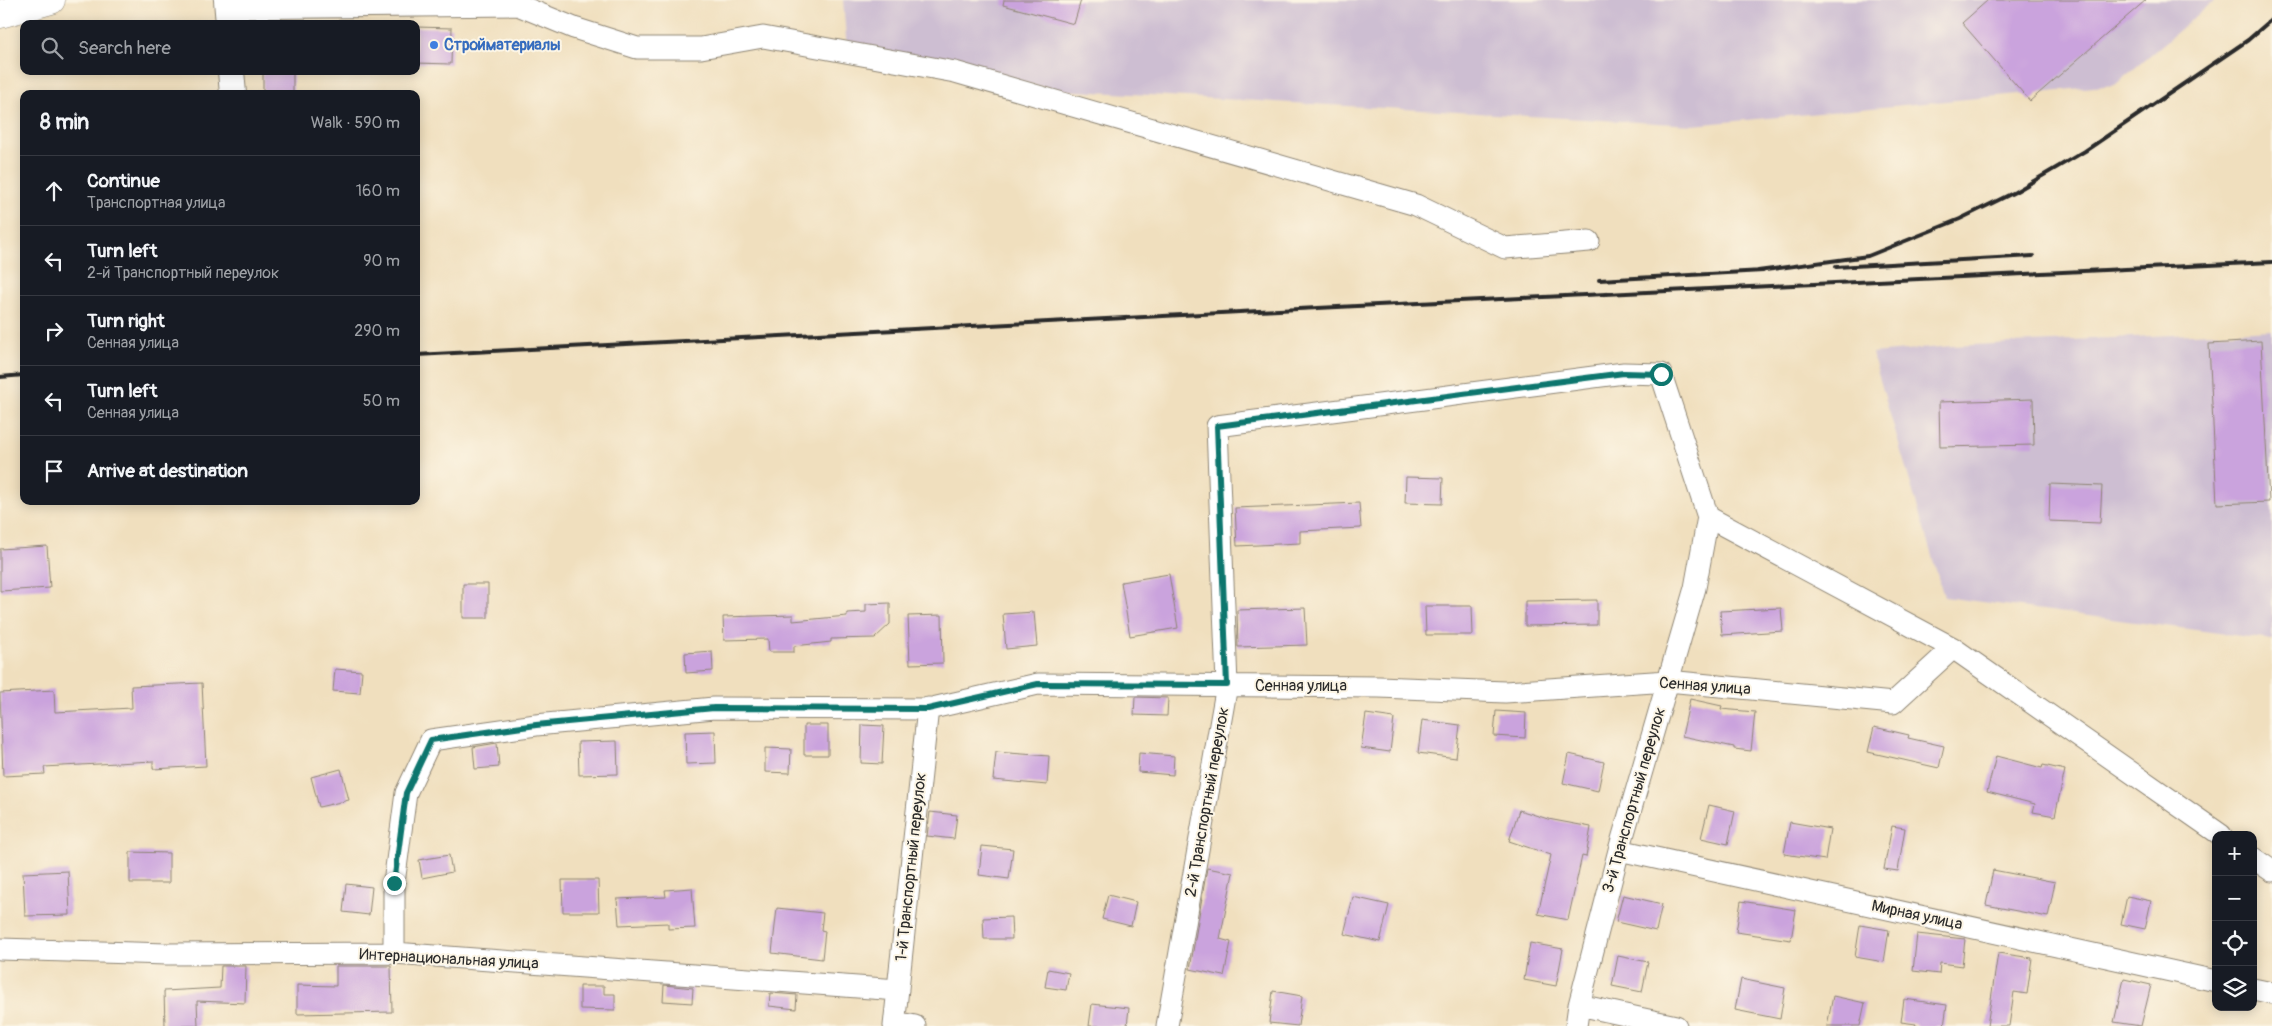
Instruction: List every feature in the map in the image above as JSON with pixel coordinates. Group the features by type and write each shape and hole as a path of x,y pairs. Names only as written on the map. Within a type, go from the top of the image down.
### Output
{"main road":[{"path":"0,14 50,0"}],"street":[{"path":"227,8 518,5 574,28 637,48 701,48 763,37 955,72 1416,205 1505,248 1588,241"},
{"path":"231,75 233,90"},
{"name":"3-й Транспортный переулок","path":"1217,426 1624,373 1661,374 1708,517 1695,588 1619,850 1579,1005 1576,1026"},
{"name":"2-й Транспортный переулок","path":"1167,1026 1227,685 1217,426"},
{"path":"1708,517 1953,648 2214,831"},
{"name":"Сенная улица","path":"394,954 394,883 406,793 431,740 536,725 714,708 928,709 1038,684 1379,687 1505,692 1668,681 1893,703 1953,648"},
{"name":"1-й Транспортный переулок","path":"901,1025 898,990 928,709"},
{"name":"Мирная улица","path":"1619,850 2212,980"},
{"name":"Интернациональная улица","path":"0,949 167,954 394,954 898,990"},
{"path":"2257,990 2272,994"},
{"path":"1579,1005 1676,1026"}],"shaded area":[{"path":"843,0 2215,0 2115,85 1693,125 1058,90 847,50"},
{"path":"2272,330 2272,640 1944,597 1872,353 1953,346"}],"building":[{"path":"1004,0 1081,0 1074,24 1003,5"},
{"path":"1988,0 2146,0 2030,101 1962,23"},
{"name":"Стройматериалы","path":"420,27 452,28 451,64 420,63"},
{"path":"263,75 293,75 293,90 263,90"},
{"path":"2261,341 2269,502 2217,504 2209,344"},
{"path":"2033,399 2034,445 1940,447 1939,402"},
{"path":"1406,477 1443,478 1442,504 1405,503"},
{"path":"2050,484 2102,486 2100,523 2049,521"},
{"path":"1359,503 1361,528 1300,531 1300,543 1237,546 1235,508"},
{"path":"47,546 50,588 0,591 0,549"},
{"path":"1169,574 1178,628 1130,636 1121,582"},
{"path":"463,584 488,584 488,618 463,618"},
{"path":"1597,600 1597,625 1525,626 1525,601"},
{"path":"890,603 890,624 875,638 831,639 831,642 794,646 794,652 769,652 768,639 724,640 723,617 793,615 793,621 847,616 847,613 866,612 866,604"},
{"path":"1425,606 1472,606 1473,635 1426,635"},
{"path":"1305,608 1307,645 1238,647 1237,610"},
{"path":"1781,608 1783,631 1722,635 1720,611"},
{"path":"1034,612 1037,646 1006,649 1003,614"},
{"path":"942,615 943,663 910,664 908,616"},
{"path":"712,651 713,671 686,673 685,653"},
{"path":"335,669 362,671 360,693 333,691"},
{"path":"202,683 206,766 153,769 153,761 44,767 45,774 3,776 0,693 54,690 55,712 132,708 131,686"},
{"path":"1135,697 1168,698 1167,716 1134,715"},
{"path":"1690,699 1722,706 1721,709 1755,712 1751,751 1734,749 1734,747 1682,736"},
{"path":"1496,711 1526,713 1525,738 1494,736"},
{"path":"1366,714 1394,718 1390,752 1361,748"},
{"path":"1422,720 1460,725 1456,758 1418,753"},
{"path":"804,725 828,725 828,755 804,755"},
{"path":"862,725 884,726 882,764 861,763"},
{"path":"1874,727 1909,735 1908,738 1944,746 1939,768 1868,752"},
{"path":"715,731 716,763 686,764 685,732"},
{"path":"617,741 618,774 579,775 578,742"},
{"path":"497,743 499,767 475,769 473,747"},
{"path":"765,748 791,749 790,773 765,772"},
{"path":"996,752 1049,756 1047,785 993,780"},
{"path":"1139,753 1174,756 1173,775 1138,772"},
{"path":"1569,754 1604,762 1598,791 1563,783"},
{"path":"1996,756 2042,768 2043,765 2065,770 2055,816 2033,812 2035,804 1987,792"},
{"path":"341,769 349,800 319,807 311,777"},
{"path":"1709,805 1735,811 1728,844 1701,838"},
{"path":"1519,810 1548,819 1591,827 1586,857 1582,856 1568,920 1538,914 1551,855 1509,841"},
{"path":"930,812 957,815 954,839 927,836"},
{"path":"1790,822 1830,829 1825,860 1784,854"},
{"path":"1892,826 1905,828 1898,871 1884,869"},
{"path":"982,846 1013,849 1009,879 979,875"},
{"path":"130,852 169,853 169,883 130,883"},
{"path":"449,855 452,872 422,878 419,860"},
{"path":"1207,868 1233,873 1220,939 1231,942 1224,976 1190,969"},
{"path":"1993,870 2055,882 2048,917 1986,905"},
{"path":"68,871 70,915 25,916 23,873"},
{"path":"562,880 598,880 599,912 563,912"},
{"path":"346,884 372,887 369,915 343,912"},
{"path":"692,888 695,928 668,929 668,923 619,925 617,899 666,897 665,890"},
{"path":"1108,895 1136,902 1131,926 1102,919"},
{"path":"1623,895 1662,904 1656,931 1616,922"},
{"path":"2127,896 2151,901 2145,929 2121,924"},
{"path":"1353,897 1389,905 1380,942 1344,934"},
{"path":"1741,901 1796,910 1791,940 1736,932"},
{"path":"777,908 823,913 821,930 825,931 822,959 772,953"},
{"path":"1011,917 1012,939 984,939 983,918"},
{"path":"1860,925 1889,930 1884,962 1855,957"},
{"path":"1917,934 1965,939 1962,966 1940,963 1939,974 1913,971"},
{"path":"1530,943 1563,949 1556,986 1524,980"},
{"path":"1998,953 2032,958 2027,994 2014,992 2009,1026 1987,1026"},
{"path":"1618,956 1648,962 1642,992 1612,986"},
{"path":"221,966 246,966 245,1003 197,1001 198,1026 165,1026 164,991 220,988"},
{"path":"336,966 391,966 392,1012 297,1014 297,985 336,986"},
{"path":"1048,969 1069,973 1066,990 1045,987"},
{"path":"1741,979 1785,988 1780,1019 1735,1010"},
{"path":"2124,979 2151,985 2141,1026 2114,1022"},
{"path":"664,985 693,988 692,1003 663,1001"},
{"path":"580,986 604,986 604,994 615,994 615,1010 580,1009"},
{"path":"1273,991 1302,996 1298,1026 1269,1023"},
{"path":"770,993 797,995 796,1009 769,1006"},
{"path":"1833,996 1865,1003 1860,1026 1827,1026"},
{"path":"1904,999 1947,1005 1944,1026 1915,1026 1916,1024 1901,1022"},
{"path":"1092,1004 1129,1008 1127,1026 1089,1026"}],"railway":[{"path":"1758,271 1868,256 1960,219 2015,192 2085,151 2248,40 2272,19"},
{"path":"1836,267 2033,256"},
{"path":"420,355 1357,306 2272,262"},
{"path":"1599,280 1763,271"},
{"path":"0,377 20,375"}],"place":[{"name":"Стройматериалы","path":"434,45"}],"route":[{"path":"394,883 406,793 431,740 536,725 714,708 928,709 1038,684 1227,685 1217,426 1624,373 1661,374"}]}
